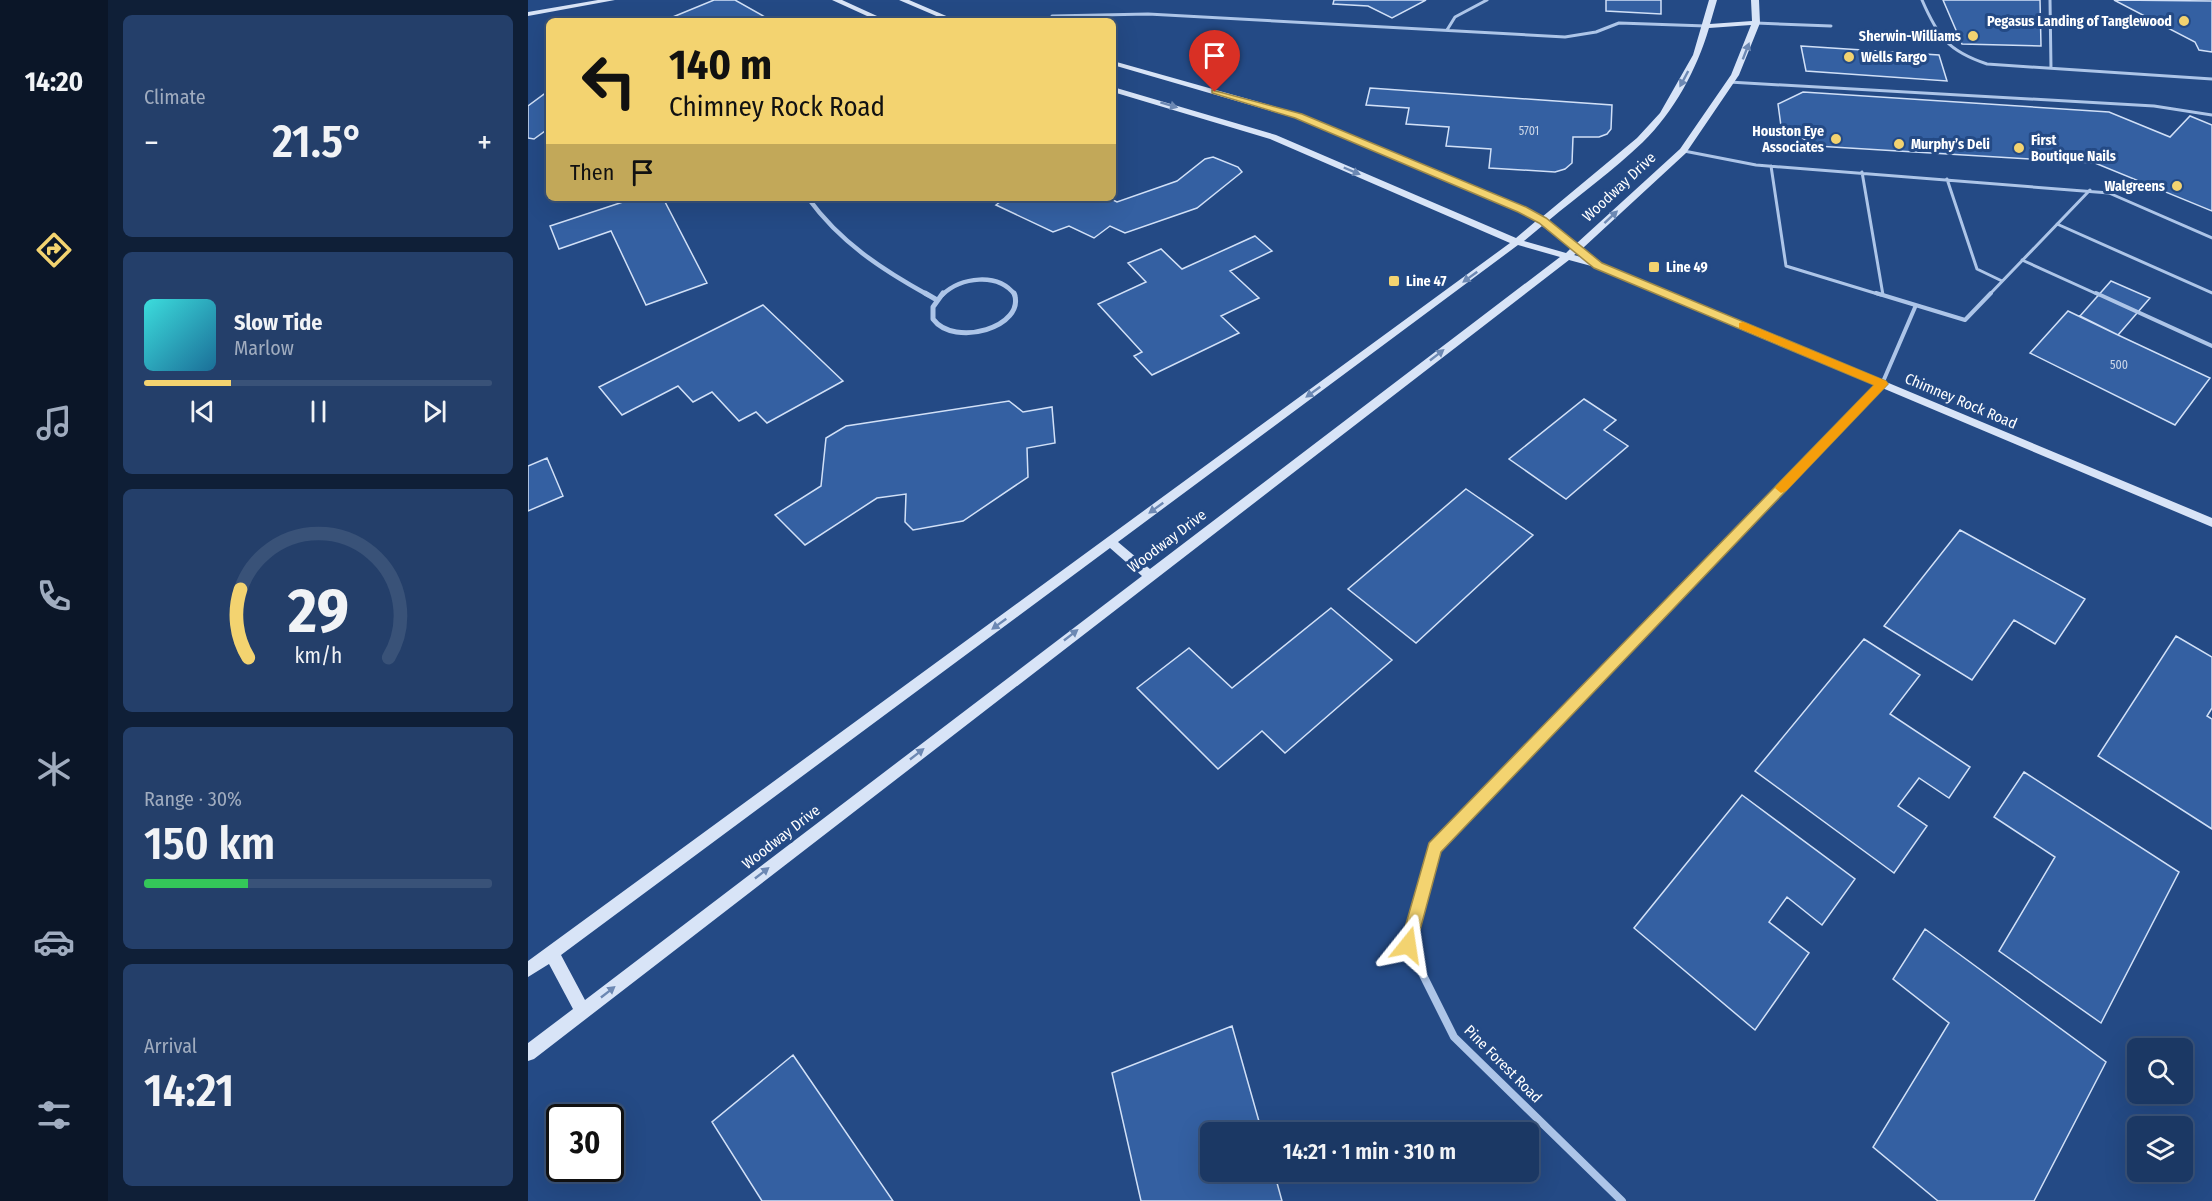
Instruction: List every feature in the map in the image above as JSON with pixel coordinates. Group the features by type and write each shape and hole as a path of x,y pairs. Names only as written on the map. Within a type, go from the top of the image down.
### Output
{"main road":[{"path":"528,14 611,0"},
{"path":"836,0 877,18"},
{"path":"903,0 939,18"},
{"name":"Woodway Drive","path":"528,970 1517,242 1640,140 1663,114 1697,55 1713,0"},
{"name":"Woodway Drive","path":"528,1053 1572,252 1683,151 1744,56 1756,23 1755,0"},
{"path":"1706,26 1756,23"},
{"name":"Chimney Rock Road","path":"1116,64 1298,116 1522,210 1542,221 1572,252"},
{"name":"Chimney Rock Road","path":"1116,90 1273,137 1517,242 1572,252 1598,265 2212,523"},
{"path":"1110,542 1149,575"},
{"path":"551,952 582,1011"}],"street":[{"path":"810,201 819,215 842,240 886,273 937,300"},
{"path":"983,279 1006,285 1013,291 1016,300 1008,317 986,330 972,333 959,333 938,325 933,317 933,308 937,300 956,285 983,279"},
{"name":"Pine Forest Road","path":"1622,1201 1455,1036 1408,945 1434,848 1882,384"}],"lane":[{"path":"1447,30 1455,17 1487,0"},
{"path":"1922,0 1944,43 1956,52 1987,64 2212,79"},
{"path":"2050,0 2051,68"},
{"path":"1052,16 1148,14 1565,37 1596,32 1619,23 1706,26"},
{"path":"1756,23 1831,26"},
{"path":"1729,82 2154,106 2212,115"},
{"path":"1683,151 1728,161 1771,166 2109,193 2212,238"},
{"path":"1771,166 1786,266 1965,320 2090,190"},
{"path":"1862,172 1883,296"},
{"path":"1947,179 1977,269 2002,281"},
{"path":"2057,224 2212,293"},
{"path":"2022,260 2212,346"},
{"path":"1882,384 1916,305"}],"building":[{"path":"714,0 735,0 767,18 670,18"},
{"path":"1334,0 1426,0 1392,18 1368,6 1333,4"},
{"path":"1606,0 1661,0 1661,14 1606,11"},
{"path":"1943,0 2040,0 2041,46 1962,44"},
{"name":"Pegasus Landing of Tanglewood","path":"2114,0 2212,1 2212,52 2199,50 2195,42"},
{"path":"1801,46 1939,55 1947,81 1806,71"},
{"path":"1370,88 1612,105 1611,129 1607,134 1599,137 1573,137 1572,163 1565,169 1555,172 1489,168 1491,149 1446,146 1449,127 1406,124 1409,108 1366,105"},
{"path":"1803,92 2109,112 2170,137 2190,116 2212,125 2212,211 2095,163 1816,146 1781,126 1778,104"},
{"path":"546,93 546,130 534,139 528,138 528,106"},
{"path":"1213,157 1238,167 1242,172 1197,208 1125,233 1110,226 1094,238 1069,226 1053,232 996,205 1001,201 1117,202 1177,181 1205,159"},
{"path":"626,201 665,201 707,283 646,305 611,231 559,249 550,226"},
{"path":"1255,236 1272,251 1230,271 1259,298 1221,316 1239,333 1152,375 1134,356 1142,352 1098,304 1146,282 1128,263 1161,249 1182,269"},
{"path":"2111,281 2150,298 2118,335 2080,316"},
{"path":"763,305 843,381 767,423 756,412 739,421 712,392 693,402 678,386 622,415 599,387"},
{"path":"2068,311 2210,378 2175,425 2030,353"},
{"path":"1584,399 1616,420 1604,430 1628,446 1566,499 1509,459"},
{"path":"1009,401 1023,412 1052,407 1055,443 1027,448 1028,477 963,521 913,530 905,522 906,494 877,498 805,545 775,515 821,486 826,438 846,426"},
{"path":"547,458 563,496 528,511 528,466"},
{"path":"1466,489 1533,535 1416,643 1348,589"},
{"path":"1960,530 2085,599 2055,644 2014,620 1972,680 1884,626"},
{"path":"1331,608 1392,660 1285,753 1262,731 1218,769 1137,688 1189,648 1232,688"},
{"path":"2176,636 2212,657 2212,708 2207,716 2212,719 2212,829 2098,756"},
{"path":"1864,639 1920,675 1890,714 1970,767 1949,798 1919,778 1898,806 1927,826 1894,873 1755,771"},
{"path":"2024,772 2179,872 2101,1023 1999,951 2055,857 1994,817"},
{"path":"1742,795 1855,879 1822,925 1787,897 1769,922 1809,953 1755,1030 1634,928"},
{"path":"1925,929 2106,1062 2034,1201 1938,1201 1873,1147 1949,1023 1893,979"},
{"path":"1232,1026 1259,1122 1200,1122 1200,1182 1277,1182 1282,1201 1141,1201 1112,1073"},
{"path":"793,1055 893,1201 762,1201 712,1122"}],"slow traffic":[{"path":"1743,326 1882,384 1781,488"}],"place":[{"name":"Pegasus Landing of Tanglewood","path":"2184,21"},
{"name":"Sherwin-Williams","path":"1973,36"},
{"name":"Wells Fargo","path":"1849,57"},
{"name":"Houston Eye Associates","path":"1836,139"},
{"name":"Murphy’s Deli","path":"1899,144"},
{"name":"First Boutique Nails","path":"2019,148"},
{"name":"Walgreens","path":"2177,186"},
{"name":"Line 49","path":"1654,267"},
{"name":"Line 47","path":"1394,281"}],"route":[{"path":"1215,92 1298,116 1522,210 1542,221 1598,265 1882,384 1434,848 1408,945"}]}
